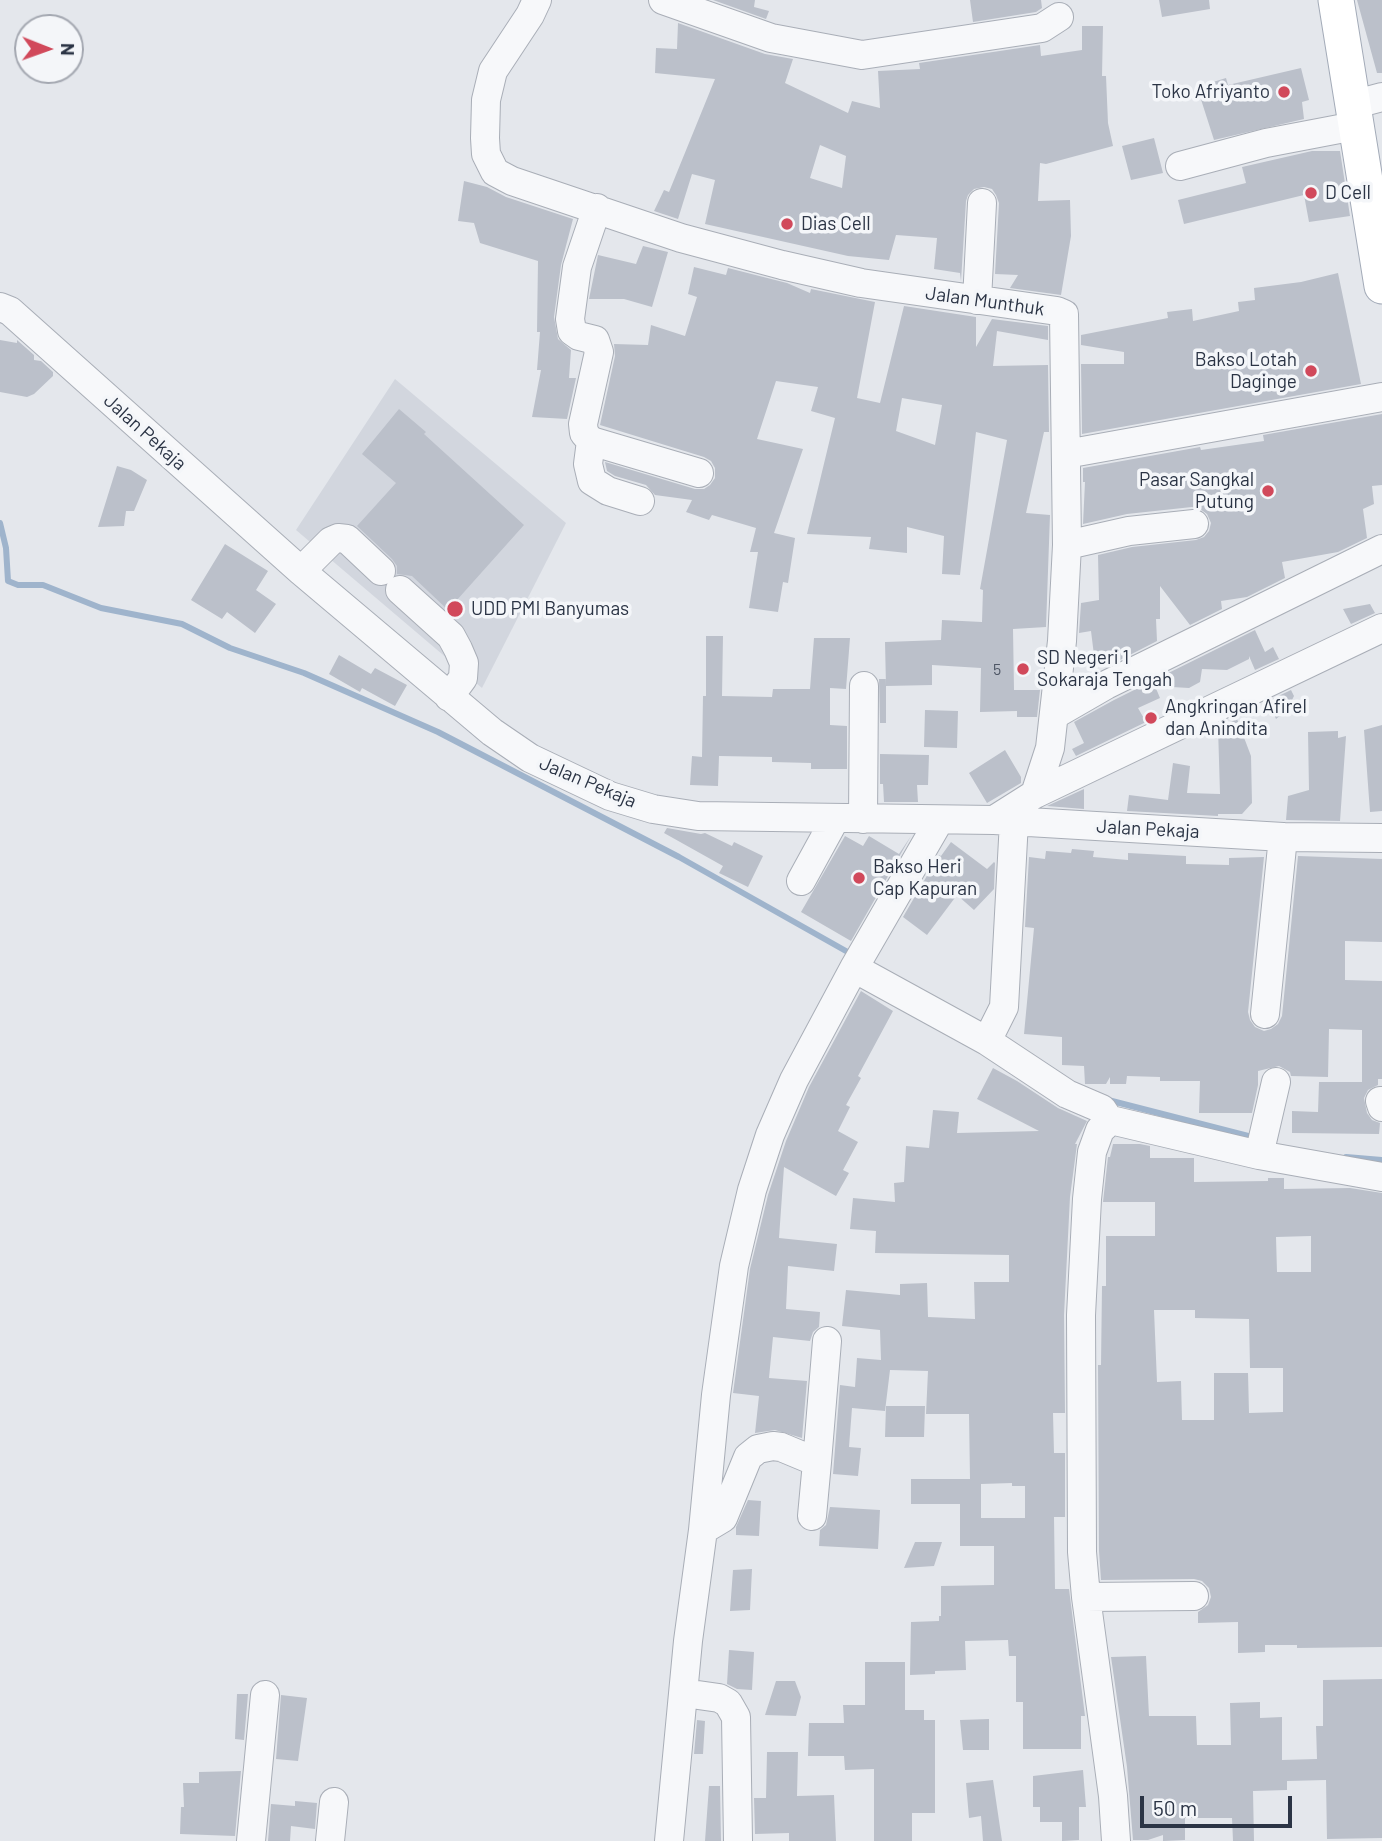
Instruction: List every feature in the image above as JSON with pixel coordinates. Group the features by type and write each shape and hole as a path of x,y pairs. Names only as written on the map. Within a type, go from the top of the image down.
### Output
{"main road":[{"path":"1336,0 1363,109 1382,286"}],"street":[{"name":"Jalan Munthuk","path":"537,0 493,71 486,100 486,154 495,172 512,181 681,238 782,265 861,283 1064,314 1067,545 1062,641 1050,748 1035,794"},
{"path":"663,0 771,38 862,54 1042,28 1059,17"},
{"path":"1180,166 1266,143 1363,109"},
{"path":"977,300 982,203"},
{"path":"597,208 578,267 570,320 572,331 579,336 595,340 599,352 583,424 584,433 591,441 699,473"},
{"name":"Jalan Pekaja","path":"0,307 10,311 301,571 492,732 530,758 610,796 653,809 698,816 1004,821 1283,836 1382,838"},
{"path":"1066,454 1382,397"},
{"path":"591,441 588,464 592,481 608,491 640,501"},
{"path":"1067,545 1129,531 1194,524"},
{"path":"301,571 331,541 338,538 347,540 451,636 464,663 463,678 449,697"},
{"path":"1054,715 1214,630 1382,549"},
{"path":"992,1032 1004,1007 1004,821 1035,794 1382,628"},
{"path":"863,686 863,818"},
{"path":"801,881 835,819"},
{"path":"669,1841 716,1395 734,1266 752,1190 770,1136 794,1080 858,961 939,821"},
{"path":"1265,1014 1283,836"},
{"path":"858,961 992,1032 1067,1094 1102,1109 1110,1121 1262,1144 1382,1177"},
{"path":"1262,1144 1276,1082"},
{"path":"1110,1121 1100,1130 1092,1152 1082,1290 1082,1552 1113,1796 1116,1841"},
{"path":"812,1516 827,1341"},
{"path":"703,1530 723,1518 748,1457 758,1449 781,1447 817,1462"},
{"path":"1086,1597 1194,1596"},
{"path":"685,1681 728,1703 736,1717 737,1841"},
{"path":"251,1841 265,1695"},
{"path":"330,1841 334,1802"}],"shaded area":[{"name":"UDD PMI Banyumas","path":"395,379 566,523 482,688 296,530"}],"building":[{"path":"713,0 755,0 754,7 769,11 766,19"},
{"path":"970,0 1041,0 1042,8 1036,12 973,22"},
{"path":"1159,0 1209,0 1210,9 1162,17"},
{"path":"1357,0 1382,0 1382,73 1377,73"},
{"path":"678,23 765,54 793,59 785,83 848,113 852,101 880,108 878,71 920,69 919,63 1040,45 1041,56 1082,50 1082,26 1103,26 1102,76 1106,76 1108,123 1113,146 1046,164 1040,163 1038,201 1070,200 1071,236 1061,295 1010,288 1018,275 995,274 999,203 992,189 984,187 974,189 966,201 961,281 960,273 934,269 937,238 896,235 889,260 848,256 705,224 715,180 692,174 678,219 654,211 664,190 669,192 715,79 655,73 656,48 677,49","holes":["820,145 846,156 842,188 810,178"]},
{"path":"1301,68 1309,100 1302,102 1304,119 1214,140 1197,87 1226,78 1228,85"},
{"path":"1154,138 1163,173 1131,180 1122,146"},
{"path":"1312,151 1340,151 1350,216 1309,222 1304,195 1184,224 1178,200 1246,183 1242,167"},
{"path":"464,181 573,219 561,265 554,317 558,339 571,350 569,378 576,378 567,419 532,417 541,370 537,370 540,332 537,332 538,261 480,243 474,223 458,221"},
{"path":"643,246 668,252 652,307 624,299 589,299 598,255 636,264"},
{"path":"694,267 726,275 728,268 787,283 810,293 811,289 875,302 857,398 880,403 904,306 976,317 976,347 992,319 1048,326 1048,340 997,331 993,366 1048,365 1049,432 1044,432 1026,513 1050,515 1046,627 1013,629 1014,690 1040,690 1037,717 1017,717 1017,711 980,712 981,668 932,665 932,685 886,686 885,642 941,640 942,620 982,622 983,590 980,589 1007,440 976,432 960,575 942,574 944,536 907,527 907,553 869,549 871,537 807,534 835,418 811,411 818,387 776,381 757,439 803,449 774,533 795,538 788,583 783,582 778,612 749,608 758,552 750,552 756,528 712,515 709,520 686,512 692,500 655,495 646,485 607,471 605,462 695,489 704,489 715,478 715,468 711,461 704,457 600,425 615,356 614,344 648,345 651,325 685,336 697,297 688,294","holes":["902,398 942,405 935,445 896,431"]},
{"path":"1338,273 1361,384 1082,434 1081,364 1124,364 1124,352 1081,345 1081,335 1168,318 1167,312 1192,309 1193,321 1239,311 1238,302 1255,300 1254,288 1301,282"},
{"path":"0,340 17,343 17,340 34,355 34,360 41,361 53,372 53,376 27,397 0,392"},
{"name":"UDD PMI Banyumas","path":"399,409 524,525 448,610 412,576 397,574 397,566 392,559 357,526 396,483 362,454"},
{"path":"1382,414 1382,485 1372,486 1374,504 1363,509 1367,538 1338,552 1282,562 1285,578 1247,597 1221,601 1222,609 1190,625 1160,586 1160,619 1156,619 1157,641 1120,660 1095,663 1091,631 1079,633 1081,603 1099,600 1098,555 1132,547 1196,540 1204,537 1211,523 1207,514 1192,507 1127,514 1083,524 1083,468 1200,447 1201,450 1264,441 1263,435"},
{"path":"117,466 131,470 147,480 134,511 126,511 124,526 98,527"},
{"path":"225,544 268,571 256,590 276,604 255,633 227,612 222,619 191,600"},
{"path":"1370,604 1375,613 1351,624 1343,609"},
{"path":"1255,630 1265,652 1273,647 1279,659 1255,670 1249,656 1249,659 1227,670 1202,669 1200,682 1189,688 1155,686 1160,698 1138,708 1146,722 1076,756 1072,749 1084,743 1074,722"},
{"path":"706,636 723,636 722,696 772,697 773,689 810,689 814,638 850,638 846,689 830,688 830,725 847,726 847,769 811,769 811,763 772,762 772,757 719,756 718,786 690,785 692,756 702,757"},
{"path":"339,655 371,674 375,668 407,685 395,706 362,688 360,692 329,674"},
{"path":"879,679 886,679 886,723 880,723"},
{"path":"1291,690 1294,696 1287,710 1276,719 1268,701"},
{"path":"925,710 958,711 957,748 924,747"},
{"path":"1237,719 1251,756 1252,803 1242,814 1218,816 1127,811 1129,795 1168,800 1173,763 1190,766 1187,793 1220,794 1218,727"},
{"path":"1382,725 1382,811 1370,812 1364,730"},
{"path":"1338,731 1338,738 1346,736 1340,821 1286,820 1288,796 1309,790 1308,732"},
{"path":"1005,750 1021,777 1021,783 987,803 969,773"},
{"path":"880,754 929,755 928,785 917,785 918,802 884,802 883,784 880,784"},
{"path":"1084,789 1084,809 1047,806"},
{"path":"667,828 705,833 732,846 734,842 763,856 748,887 719,873 723,866 664,833"},
{"path":"845,836 863,846 869,836 899,854 911,836 851,941 801,912"},
{"path":"951,842 987,869 995,863 994,889 974,910 957,895 927,935 903,917 939,855 941,856"},
{"path":"1072,849 1094,851 1093,857 1128,860 1128,853 1186,856 1186,864 1229,865 1229,858 1264,857 1248,1012 1255,1027 1264,1031 1278,1024 1282,1016 1298,856 1382,859 1382,942 1345,941 1345,980 1382,981 1382,1079 1378,1079 1378,1085 1368,1090 1364,1098 1367,1113 1372,1120 1380,1123 1379,1134 1292,1133 1292,1111 1318,1112 1319,1082 1362,1082 1362,1030 1329,1029 1328,1077 1291,1076 1290,1072 1279,1066 1258,1071 1252,1113 1199,1113 1200,1081 1160,1081 1160,1077 1127,1076 1126,1084 1110,1084 1110,1077 1106,1084 1085,1084 1084,1066 1062,1065 1062,1037 1024,1034 1034,928 1025,927 1029,857 1045,859 1046,851 1071,853"},
{"path":"861,991 893,1011 858,1076 861,1078 846,1105 850,1107 838,1131 858,1142 843,1170 849,1173 836,1196 784,1167 779,1238 837,1244 834,1271 788,1266 786,1309 820,1312 819,1327 813,1332 810,1341 773,1337 769,1378 807,1381 802,1438 775,1430 755,1433 759,1396 733,1393 750,1269 768,1195 786,1141 809,1087"},
{"path":"993,1068 1058,1108 1087,1121 1075,1144 1070,1197 1064,1315 1065,1413 1053,1413 1054,1453 1065,1453 1065,1517 1054,1517 1055,1589 1069,1589 1085,1716 1081,1716 1081,1749 1023,1749 1023,1702 1016,1702 1016,1656 1009,1656 1008,1640 965,1641 966,1670 910,1675 911,1622 939,1621 941,1586 994,1585 994,1546 960,1546 960,1504 911,1504 911,1479 970,1479 969,1414 926,1414 928,1371 890,1370 885,1411 852,1408 849,1447 861,1448 858,1476 833,1474 840,1385 855,1387 857,1358 881,1360 880,1330 842,1326 846,1290 900,1295 900,1284 927,1283 928,1317 975,1319 974,1282 1009,1282 1009,1255 875,1253 876,1231 850,1229 853,1198 895,1202 894,1183 904,1182 906,1146 929,1148 933,1110 959,1112 957,1133 1039,1131 977,1099","holes":["1012,1483 1012,1486 1025,1486 1025,1518 981,1518 981,1484"]},
{"path":"1113,1144 1140,1144 1150,1146 1150,1158 1194,1158 1194,1182 1268,1181 1268,1178 1284,1178 1284,1189 1350,1188 1382,1193 1382,1647 1297,1648 1297,1645 1265,1645 1265,1652 1238,1653 1238,1622 1198,1623 1198,1612 1208,1605 1211,1597 1209,1588 1202,1581 1101,1580 1098,1365 1101,1365 1102,1286 1106,1286 1106,1236 1155,1236 1155,1202 1103,1202","holes":["1311,1236 1311,1272 1277,1272 1276,1237","1154,1310 1195,1310 1195,1318 1249,1319 1250,1368 1283,1368 1283,1412 1249,1413 1248,1373 1214,1373 1214,1420 1182,1420 1181,1381 1157,1382"]},
{"path":"886,1406 925,1406 924,1437 885,1437"},
{"path":"748,1500 761,1501 759,1536 736,1535 736,1527"},
{"path":"830,1507 880,1510 878,1549 819,1546 820,1530 826,1525"},
{"path":"915,1542 942,1542 934,1566 904,1568"},
{"path":"752,1569 750,1610 730,1611 733,1570"},
{"path":"729,1650 754,1652 752,1690 737,1689 727,1684"},
{"path":"1146,1656 1149,1716 1196,1716 1197,1745 1231,1745 1230,1703 1260,1702 1260,1718 1282,1717 1282,1760 1317,1759 1316,1726 1323,1726 1323,1680 1382,1679 1382,1838 1327,1839 1326,1780 1287,1781 1287,1790 1253,1791 1254,1841 1233,1841 1232,1818 1185,1818 1185,1840 1163,1841 1163,1835 1148,1840 1133,1840 1127,1767 1111,1657"},
{"path":"865,1662 905,1662 905,1710 924,1710 924,1720 935,1720 935,1813 912,1813 912,1841 874,1841 874,1769 845,1770 844,1756 808,1756 809,1723 844,1723 843,1705 865,1705"},
{"path":"776,1681 795,1681 801,1697 796,1716 765,1715"},
{"path":"237,1694 248,1694 244,1740 235,1739"},
{"path":"281,1695 307,1698 298,1761 276,1759"},
{"path":"989,1719 989,1750 963,1750 960,1720"},
{"path":"697,1720 705,1721 703,1754 694,1754"},
{"path":"767,1752 798,1752 797,1796 834,1795 836,1841 789,1841 789,1833 755,1834 754,1798 766,1798"},
{"path":"1083,1770 1086,1807 1079,1807 1079,1840 1062,1841 1062,1822 1040,1822 1040,1807 1033,1807 1033,1776"},
{"path":"241,1771 235,1836 180,1834 181,1807 184,1807 183,1783 199,1783 199,1772"},
{"path":"993,1780 1002,1841 983,1841 981,1816 969,1818 966,1783"},
{"path":"709,1786 720,1786 721,1841 705,1841"},
{"path":"295,1801 317,1803 315,1829 291,1826 290,1841 268,1841 271,1804 295,1806"}],"waterway":[{"path":"0,523 6,548 8,581 18,585 43,585 101,608 182,624 230,648 304,673 438,732 679,857 853,955"},
{"path":"1108,1100 1256,1138"},
{"path":"1346,1157 1382,1160"}],"place":[{"name":"Toko Afriyanto","path":"1284,92"},
{"name":"D Cell","path":"1311,193"},
{"name":"Dias Cell","path":"787,224"},
{"name":"Bakso Lotah Daginge","path":"1311,371"},
{"name":"Pasar Sangkal Putung","path":"1268,491"},
{"name":"UDD PMI Banyumas","path":"455,609"},
{"name":"SD Negeri 1 Sokaraja Tengah","path":"1023,669"},
{"name":"Angkringan Afirel dan Anindita","path":"1151,718"},
{"name":"Bakso Heri Cap Kapuran","path":"859,878"}]}
